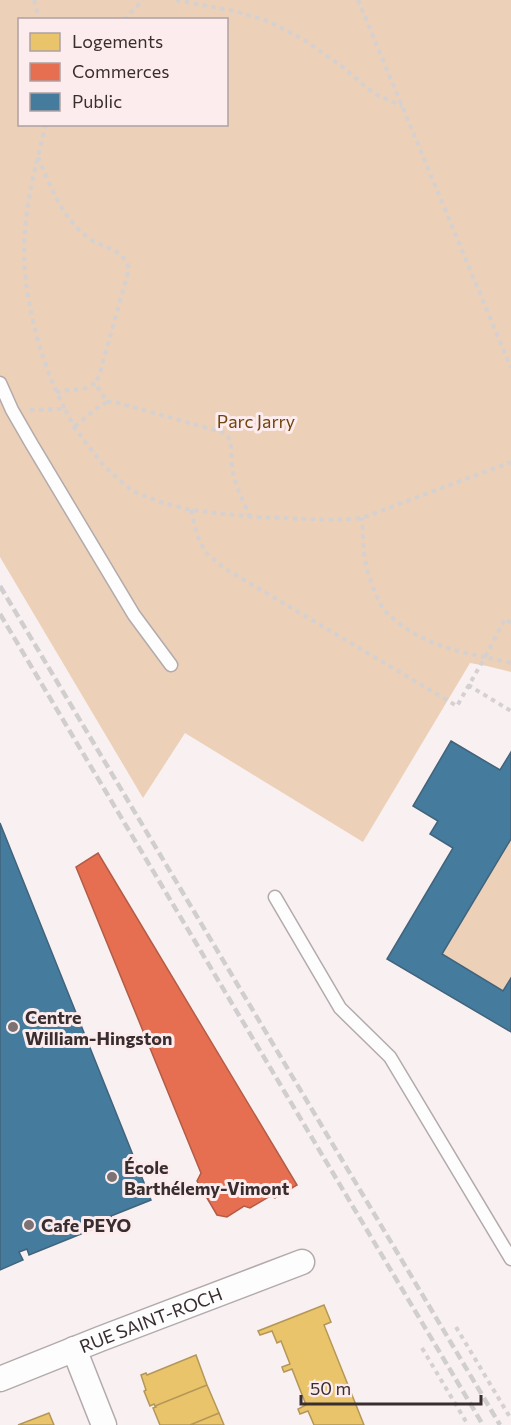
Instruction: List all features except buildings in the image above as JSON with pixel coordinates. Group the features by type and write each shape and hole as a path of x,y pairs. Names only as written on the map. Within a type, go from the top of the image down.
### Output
{"street":[{"name":"RUE SAINT-ROCH","path":"0,1379 302,1262"},
{"path":"74,1349 104,1425"}],"lane":[{"path":"0,383 12,410 134,615 171,665"},
{"path":"275,897 340,1008 390,1057 511,1259"}],"path":[{"path":"34,0 38,18"},
{"path":"126,18 143,0"},
{"path":"177,0 234,11 268,21 303,39 344,68 373,93 402,106"},
{"path":"358,0 511,368"},
{"path":"46,126 28,201 24,234 31,314 56,392 74,427 104,466 132,491 160,502 191,510 251,517 362,519 511,462"},
{"path":"38,157 51,189 78,229 90,239 121,255 127,261 129,270 99,376 95,383 86,388 56,392"},
{"path":"95,383 107,402"},
{"path":"74,427 107,402 115,402 225,433 229,437 232,468 238,489 251,517"},
{"path":"12,410 65,409"},
{"path":"191,510 197,535 205,552 224,568 457,706 506,619 511,623"},
{"path":"362,519 366,564 383,608 394,620 433,644 458,652 511,663"},
{"path":"468,685 511,711"},
{"path":"456,1327 511,1419"},
{"path":"422,1348 468,1425"}],"green space":[{"name":"Parc Jarry","path":"0,0 511,0 511,672 470,663 363,842 185,733 143,798 0,557"},
{"path":"451,741 500,769 511,752 511,1032 387,959 453,848 430,834 438,821 413,806"}],"railway":[{"path":"0,586 500,1425"},
{"path":"0,614 483,1425"}],"place":[{"name":"Centre William-Hingston","path":"13,1027"},
{"name":"École Barthélemy-Vimont","path":"112,1177"},
{"name":"Cafe PEYO","path":"29,1225"}]}
